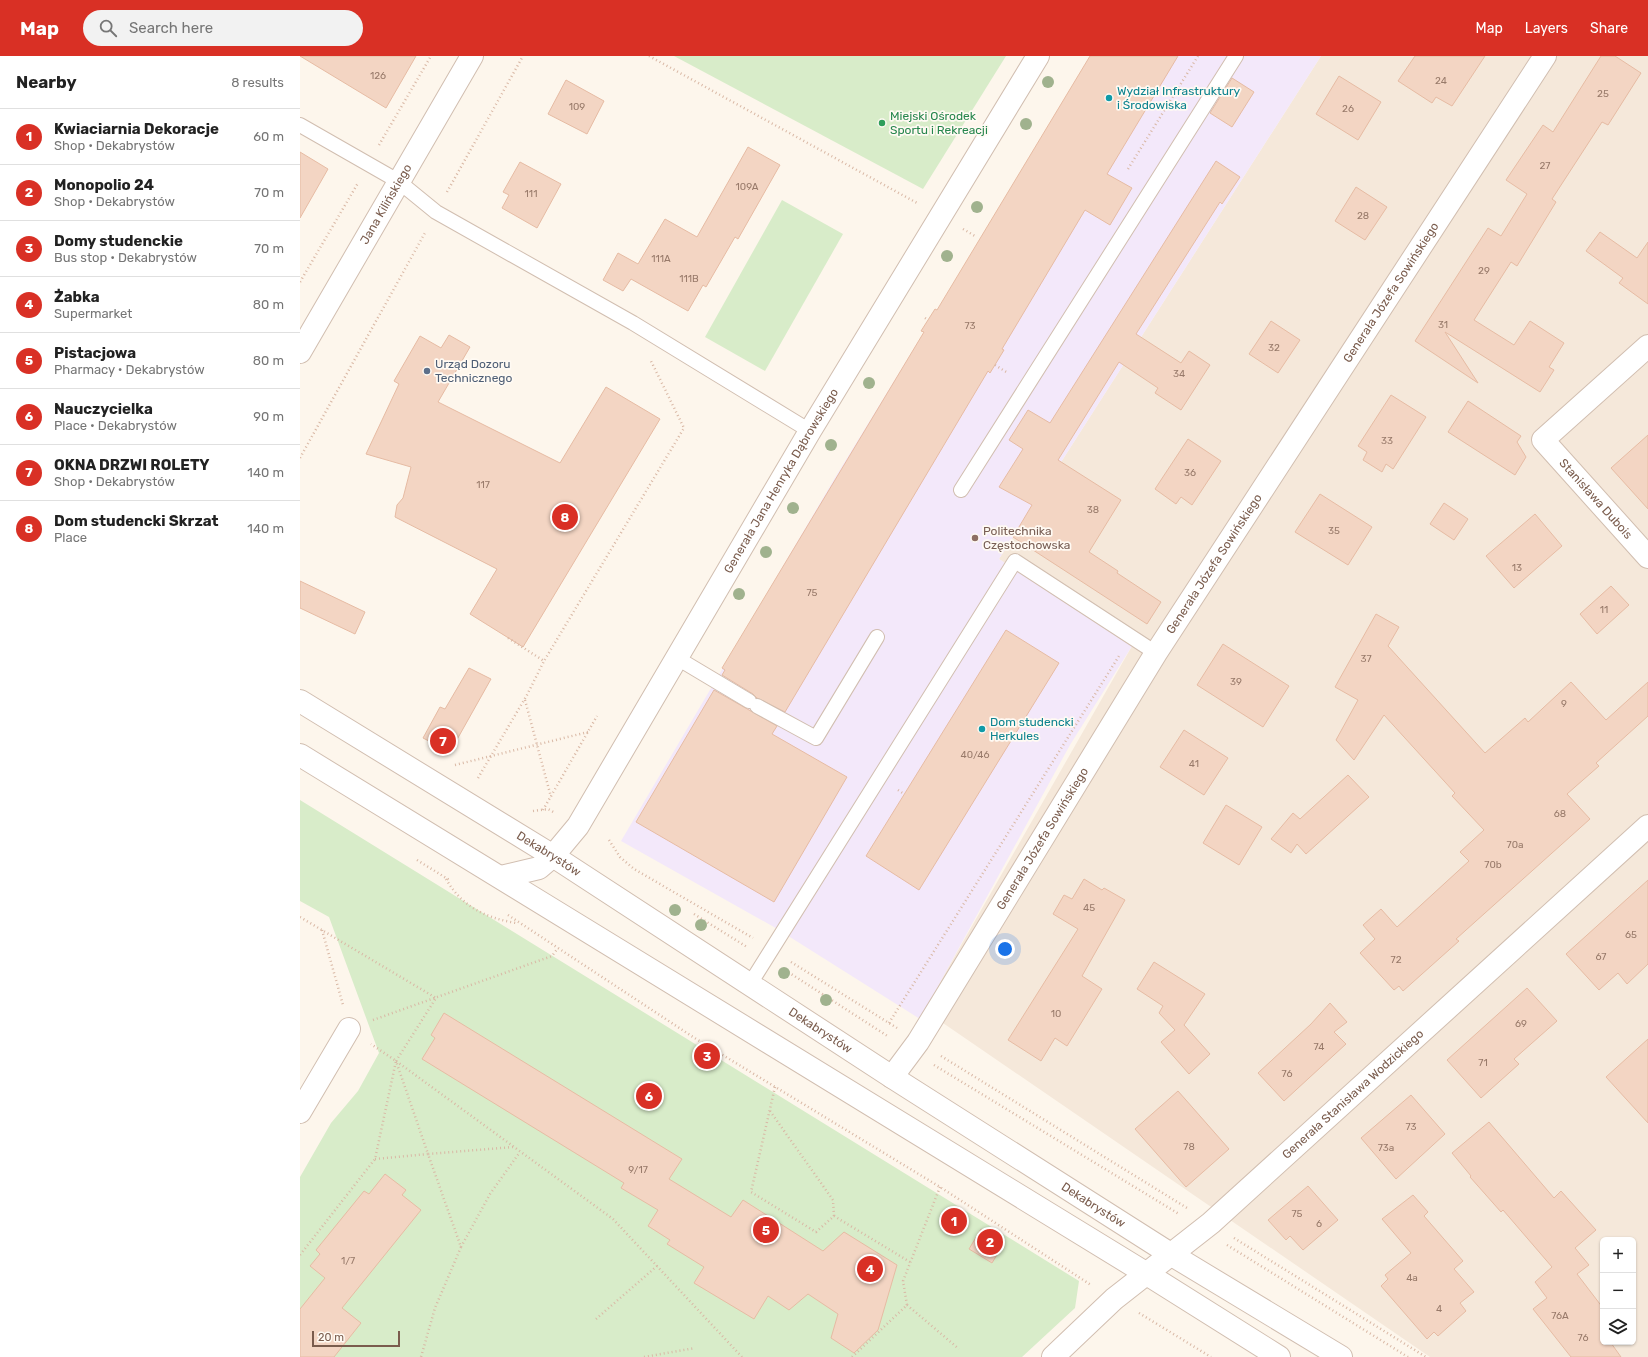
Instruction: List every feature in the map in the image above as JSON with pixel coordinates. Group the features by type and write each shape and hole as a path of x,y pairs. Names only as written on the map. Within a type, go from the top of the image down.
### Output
{"street":[{"name":"Jana Kilińskiego","path":"300,352 472,56"},
{"name":"Generała Jana Henryka Dąbrowskiego","path":"501,877 539,868 552,856 578,826 810,431 1038,56"},
{"name":"Generała Józefa Sowińskiego","path":"892,1077 918,1042 1156,653 1546,56"},
{"name":"Stanisława Dubois","path":"1648,346 1544,440 1648,558"},
{"name":"Dekabrystów","path":"300,701 552,856 892,1077 1172,1255 1342,1357"},
{"path":"300,755 1147,1274 1278,1357"},
{"name":"Generała Stanisława Wodzickiego","path":"1053,1357 1114,1299 1211,1224 1648,826"},
{"path":"300,1112 349,1029"}],"lane":[{"path":"961,490 1236,56"},
{"path":"300,125 398,181 436,212 633,323 810,431"},
{"path":"750,984 1015,561 1156,653"},
{"path":"677,658 753,704 816,738 877,637"}],"path":[{"path":"378,146 431,56"},
{"path":"300,458 523,56"},
{"path":"649,56 975,236"},
{"path":"1128,169 1198,56"},
{"path":"300,282 358,182"},
{"path":"476,782 525,700 544,660 684,428 633,323"},
{"path":"889,1023 1131,637"},
{"path":"508,638 544,660"},
{"path":"525,700 551,797"},
{"path":"543,810 597,716"},
{"path":"449,766 588,732"},
{"path":"609,840 620,857 634,869"},
{"path":"446,878 453,891 467,905 480,913 517,923 558,948 693,1037 940,1187 1114,1299 1211,1357"},
{"path":"300,917 436,998"},
{"path":"322,930 349,1029 396,1060 613,1219 742,1357"},
{"path":"349,1029 552,956 558,948"},
{"path":"300,1255 375,1159 396,1060 436,998"},
{"path":"938,1054 1192,1212"},
{"path":"396,1060 461,1247"},
{"path":"931,1063 1185,1218"},
{"path":"775,1087 751,1192 816,1232 834,1216"},
{"path":"770,1110 833,1200 834,1216"},
{"path":"375,1159 513,1147"},
{"path":"421,1357 435,1308 461,1247 490,1194 520,1152"},
{"path":"940,1187 903,1281 907,1305 959,1349"},
{"path":"834,1216 910,1262"},
{"path":"1228,1234 1426,1357"},
{"path":"1228,1245 1408,1357"},
{"path":"596,1319 657,1266"},
{"path":"852,1357 907,1305"},
{"path":"644,1357 695,1348"}],"shaded area":[{"name":"Politechnika Częstochowska","path":"1093,56 1321,56 999,559 1132,646 1070,745 920,1019 774,927 621,841 836,476"},
{"path":"1321,56 1648,56 1648,1357 1430,1357 924,1010 1132,646 999,559"}],"green space":[{"name":"Miejski Ośrodek Sportu i Rekreacji","path":"674,56 1006,56 923,189"},
{"path":"782,200 843,234 765,371 705,337"},
{"path":"300,800 1079,1281 1075,1308 1022,1357 300,1357 300,1177 331,1123 358,1091 379,1053 329,917 300,901"}],"building":[{"path":"300,56 416,56 386,108"},
{"path":"1090,56 1178,56 1107,174 1132,188 1110,225 1085,210 1002,349 1004,350 990,373 988,371 785,712 757,698 722,675 725,670 722,668 924,332 921,331 935,309 937,310"},
{"path":"1415,56 1485,56 1452,106 1436,97 1432,103 1398,81"},
{"path":"1601,56 1615,56 1641,73 1608,125 1602,122 1552,199 1556,202 1517,266 1511,262 1474,320 1514,345 1530,321 1564,343 1549,367 1554,370 1540,392 1445,332 1478,383 1415,341 1488,228 1501,236 1527,194 1506,180 1543,125 1553,132"},
{"path":"1339,76 1381,102 1358,140 1316,114"},
{"path":"1232,78 1254,92 1232,127 1210,113"},
{"path":"566,80 604,101 587,134 548,114"},
{"path":"748,147 780,165 738,239 735,237 706,287 703,285 688,311 631,279 623,291 603,280 618,253 638,264 665,219 697,237"},
{"path":"300,152 328,169 300,218"},
{"path":"1216,161 1240,177 1222,204 1220,202 1136,334 1181,363 1189,351 1210,365 1181,410 1155,393 1158,388 1119,362 1058,460 1121,500 1089,552 1118,571 1117,573 1161,602 1147,624 1013,537 1032,505 999,487 1023,449 1009,440 1028,410 1050,423"},
{"path":"520,162 561,184 537,228 502,208 509,195 503,192"},
{"path":"1356,187 1387,207 1365,240 1335,221"},
{"path":"1600,232 1637,258 1648,242 1648,304 1619,283 1623,278 1586,251"},
{"path":"1271,321 1300,340 1278,373 1249,354"},
{"path":"449,335 470,347 438,402 560,463 606,387 660,419 523,647 470,614 497,569 395,517 397,505 403,498 411,467 366,454 399,384 394,381 420,336 441,348"},
{"path":"1391,395 1426,417 1393,469 1386,464 1382,472 1363,460 1367,452 1358,446"},
{"path":"1468,401 1521,436 1517,442 1526,457 1515,475 1448,432"},
{"path":"1648,435 1648,509 1611,468"},
{"path":"1188,439 1221,461 1192,505 1181,497 1176,504 1155,489"},
{"path":"1320,494 1372,527 1348,565 1295,532"},
{"path":"1444,503 1468,519 1454,540 1430,524"},
{"path":"1535,514 1562,546 1514,588 1486,556"},
{"path":"300,581 365,612 355,634 300,608"},
{"path":"1611,586 1629,605 1597,634 1580,614"},
{"path":"1376,614 1399,627 1388,646 1485,753 1525,718 1528,722 1571,682 1606,720 1648,682 1648,716 1596,763 1599,766 1567,794 1590,819 1456,939 1459,941 1403,991 1399,986 1394,990 1360,953 1375,939 1363,925 1381,909 1397,927 1469,861 1460,852 1484,830 1452,796 1455,793 1384,715 1354,760 1336,740 1358,700 1335,687"},
{"name":"Dom studencki Herkules","path":"1006,630 1059,663 919,890 866,856"},
{"path":"1223,644 1289,686 1263,727 1197,685"},
{"path":"469,668 491,679 450,752 423,738 440,707 445,709"},
{"path":"714,690 777,726 772,734 847,777 774,902 636,822"},
{"path":"1184,730 1228,758 1204,795 1160,767"},
{"path":"1348,775 1369,797 1306,854 1297,844 1291,853 1271,839 1293,813 1300,819"},
{"path":"1226,805 1262,827 1239,865 1203,843"},
{"path":"1084,879 1102,890 1104,888 1125,900 1082,976 1102,989 1067,1046 1055,1038 1041,1061 1008,1040 1078,929 1053,914 1064,895 1072,899"},
{"path":"1648,880 1648,964 1627,984 1618,973 1599,990 1566,954"},
{"path":"1154,962 1205,994 1184,1025 1210,1054 1189,1074 1161,1042 1175,1030 1159,1013 1163,1006 1137,989"},
{"path":"1527,988 1557,1021 1514,1059 1519,1064 1481,1098 1447,1060"},
{"path":"1330,1003 1347,1022 1334,1032 1346,1044 1284,1101 1258,1073 1311,1024"},
{"path":"444,1013 682,1159 669,1179 731,1217 743,1200 823,1251 844,1232 897,1265 878,1330 854,1353 831,1338 838,1314 808,1294 789,1310 768,1296 754,1319 694,1283 704,1267 667,1244 670,1240 648,1226 658,1210 621,1188 624,1183 422,1059 435,1038 431,1035"},
{"path":"1648,1039 1648,1123 1606,1077"},
{"path":"1178,1091 1229,1149 1186,1187 1135,1129"},
{"path":"1411,1095 1445,1134 1396,1179 1361,1138"},
{"path":"1489,1122 1554,1198 1561,1191 1596,1230 1575,1248 1589,1265 1577,1274 1600,1304 1600,1345 1612,1345 1621,1357 1571,1357 1533,1309 1547,1298 1535,1282 1552,1267 1503,1210 1501,1212 1470,1177 1471,1176 1452,1153"},
{"path":"385,1174 406,1190 402,1195 421,1210 342,1308 361,1323 334,1357 300,1357 300,1309 325,1278 310,1266 320,1254 316,1250 364,1191 369,1194"},
{"path":"1308,1186 1338,1220 1303,1250 1290,1236 1286,1240 1268,1220"},
{"path":"1413,1195 1428,1212 1424,1216 1463,1261 1454,1269 1474,1292 1460,1303 1466,1311 1438,1336 1434,1332 1427,1339 1381,1286 1388,1279 1385,1275 1411,1253 1382,1219"},
{"path":"981,1229 1004,1243 992,1263 969,1249"}],"place":[{"name":"Wydział Infrastruktury i Środowiska","path":"1109,98"},
{"name":"Miejski Ośrodek Sportu i Rekreacji","path":"882,123"},
{"name":"Urząd Dozoru Technicznego","path":"427,371"},
{"name":"Dom studencki Skrzat","path":"565,517"},
{"name":"Politechnika Częstochowska","path":"975,538"},
{"name":"Dom studencki Herkules","path":"982,729"},
{"name":"OKNA DRZWI ROLETY","path":"443,741"},
{"name":"Domy studenckie","path":"707,1056"},
{"name":"Nauczycielka","path":"649,1096"},
{"name":"Kwiaciarnia Dekoracje","path":"954,1221"},
{"name":"Pistacjowa","path":"766,1230"},
{"name":"Monopolio 24","path":"990,1242"},
{"name":"Żabka","path":"870,1269"}]}
